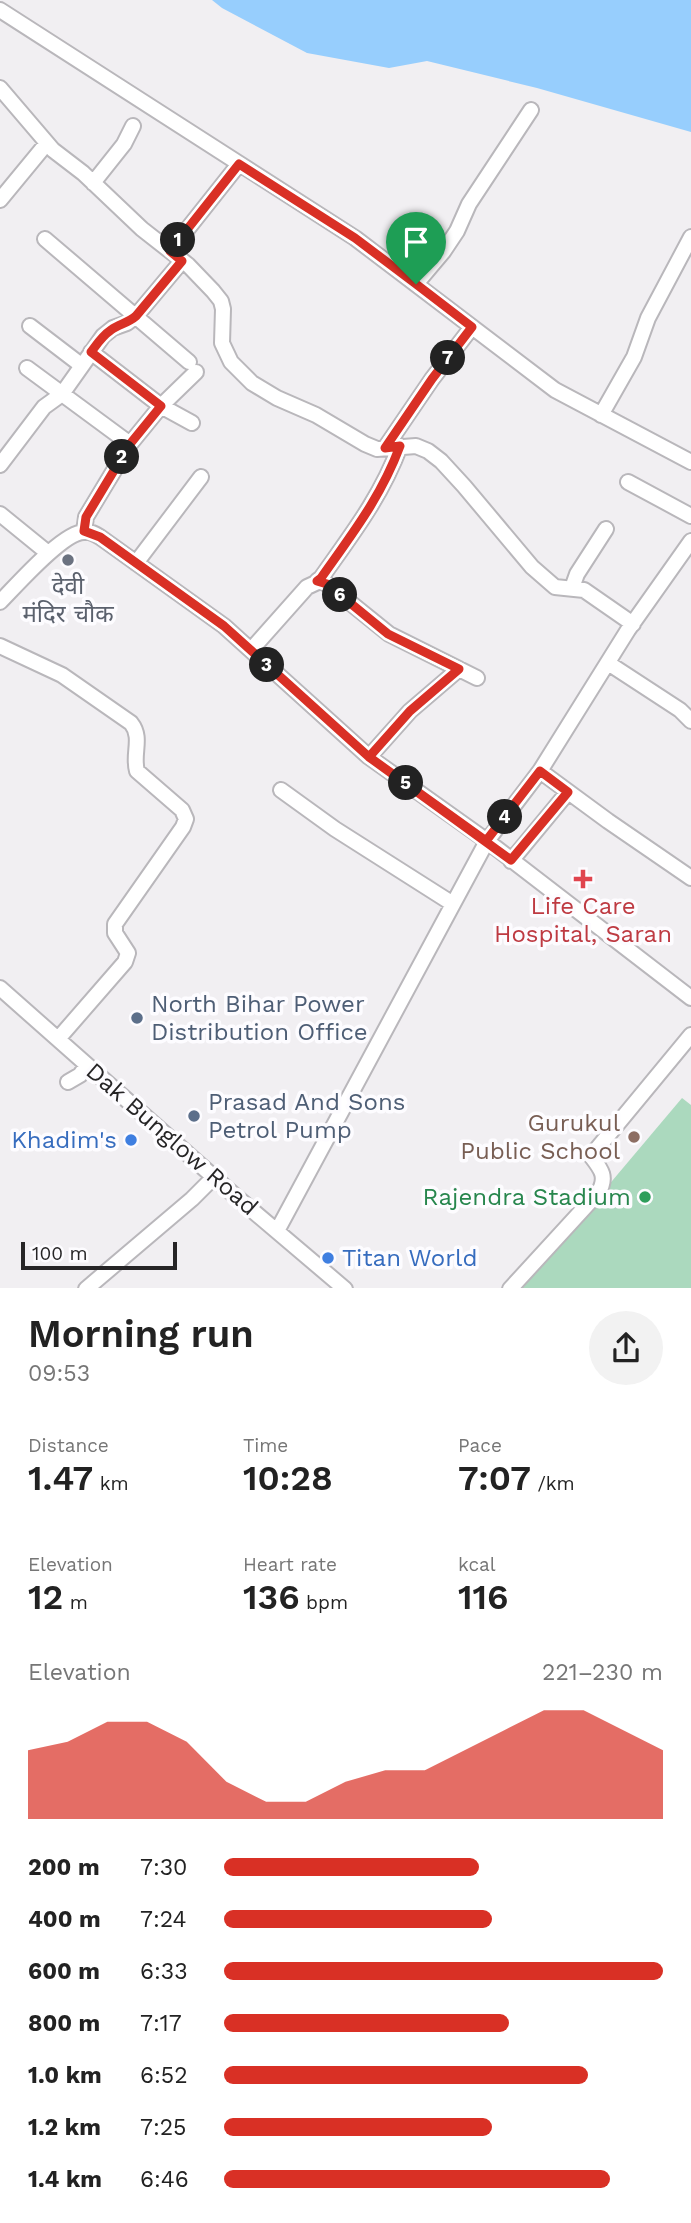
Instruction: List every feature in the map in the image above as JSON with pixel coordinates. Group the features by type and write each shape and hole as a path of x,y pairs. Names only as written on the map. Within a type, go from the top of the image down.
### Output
{"street":[{"path":"0,10 355,238 555,390 691,462"},
{"path":"0,88 47,143 142,229 182,261 221,301 222,343 232,362 252,383 377,449 416,446 428,452 441,461 532,567 555,587 584,590 633,624"},
{"path":"416,284 457,231 469,204 531,110"},
{"path":"93,183 124,144 133,126"},
{"path":"0,200 47,143"},
{"path":"170,251 239,164"},
{"path":"601,415 634,357 648,318 691,237"},
{"path":"46,239 192,367 130,444 86,517 84,531"},
{"path":"0,465 44,407 62,394 103,336 136,316 182,261"},
{"path":"30,326 81,365"},
{"path":"385,448 432,379 472,327"},
{"path":"91,352 161,406 192,423"},
{"path":"27,368 130,444"},
{"path":"251,650 307,587 321,578 376,499 400,446"},
{"path":"136,563 201,477"},
{"path":"628,482 691,516"},
{"path":"0,514 48,553"},
{"path":"572,589 577,574 606,529"},
{"path":"0,602 48,553 69,537 84,531 100,537 224,626 369,757 486,841 691,998"},
{"path":"277,1231 486,841 540,771 633,624 691,541"},
{"path":"317,581 327,584 388,634 477,678"},
{"path":"0,646 62,675 131,723 138,738 135,764 137,771 181,810 186,819 116,924 115,933 127,949 127,959 58,1039"},
{"path":"608,663 680,710 691,721"},
{"path":"369,757 410,711 459,669"},
{"path":"540,771 691,878"},
{"path":"281,790 335,829 453,904"},
{"path":"511,860 568,792"},
{"name":"Dak Bunglow Road","path":"0,988 344,1288"},
{"path":"511,1288 598,1193 604,1176 592,1156 691,1035"},
{"path":"68,1082 80,1075 88,1065"},
{"path":"87,1288 214,1177"}],"green space":[{"name":"Rajendra Stadium","path":"682,1098 691,1105 691,1288 522,1288"}],"water":[{"path":"212,0 691,0 691,132 537,88 427,61 389,68 307,53 222,8"}],"place":[{"name":"देवी मंदिर चौक","path":"68,560"},
{"name":"Life Care Hospital, Saran","path":"583,879"},
{"name":"North Bihar Power Distribution Office","path":"137,1018"},
{"name":"Prasad And Sons Petrol Pump","path":"194,1116"},
{"name":"Gurukul Public School","path":"634,1137"},
{"name":"Khadim's","path":"131,1140"},
{"name":"Rajendra Stadium","path":"645,1197"},
{"name":"Titan World","path":"328,1258"}],"route":[{"path":"416,284 355,238 239,164 170,251 182,261 136,316 113,328 91,352 161,406 130,444 86,517 84,531 100,537 224,626 369,757 486,841 540,771 568,792 511,860 369,757 410,711 459,669 388,634 327,584 317,581 376,499 390,472 400,446 385,448 432,379 472,327 416,284"}]}
